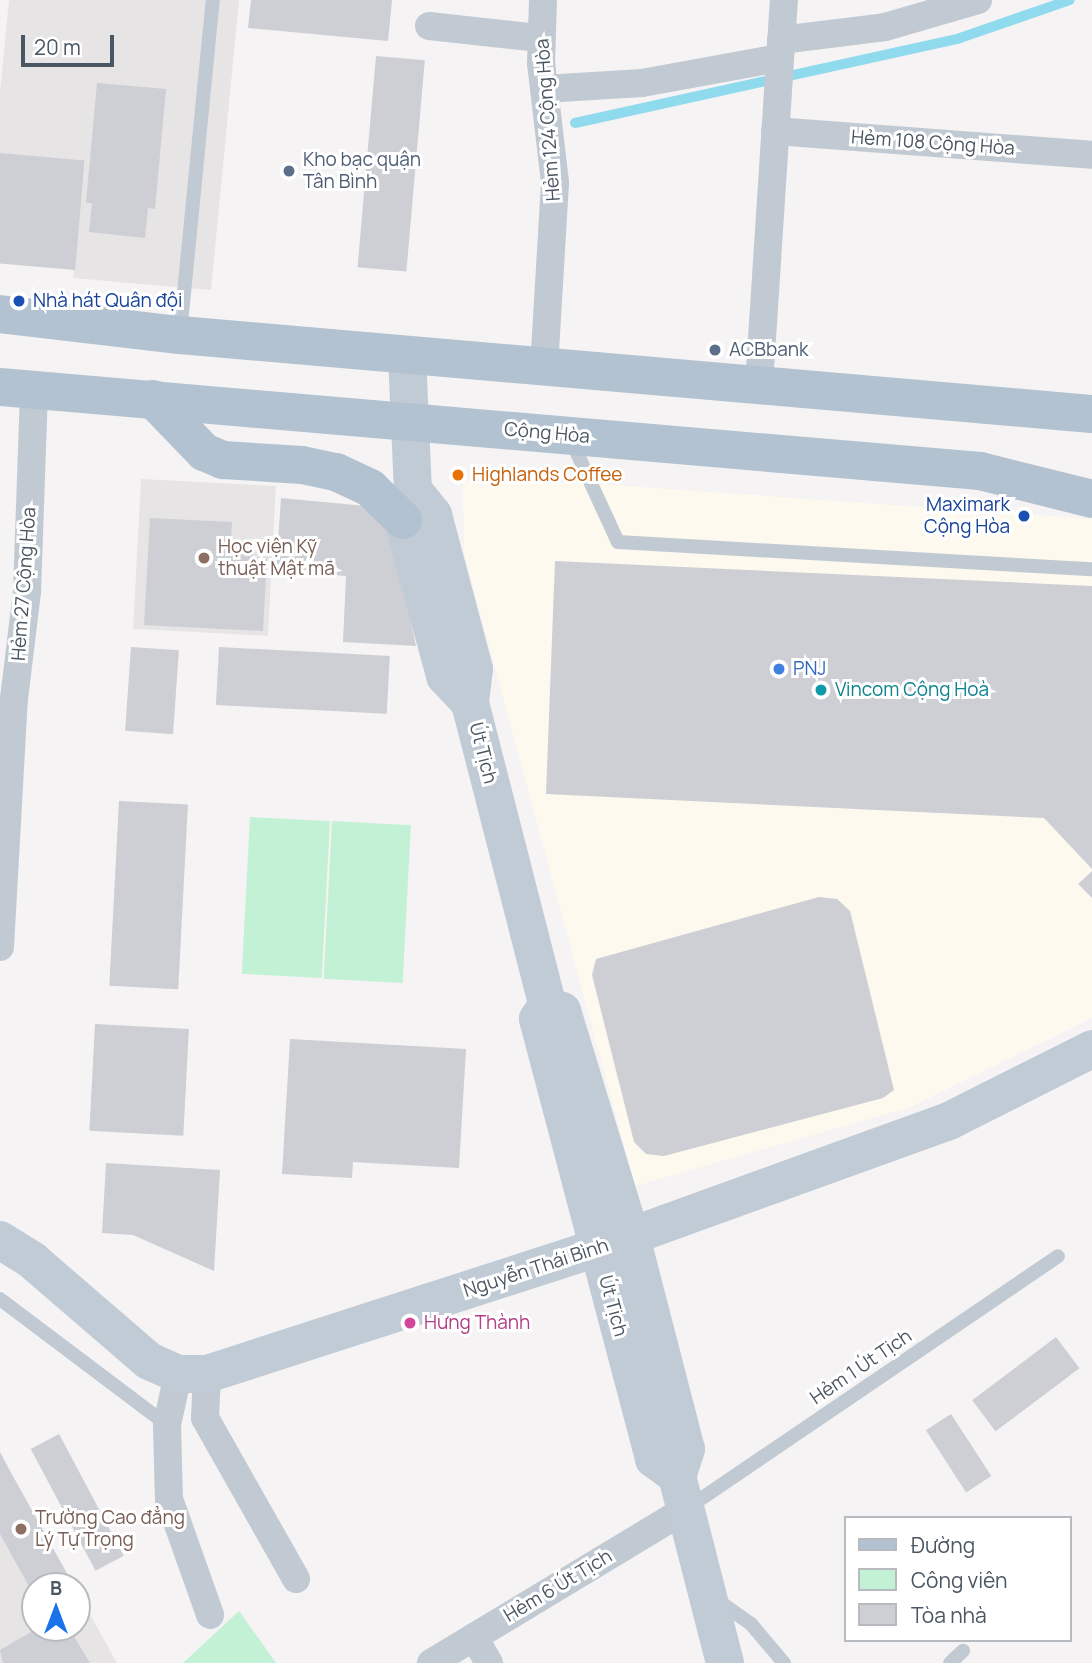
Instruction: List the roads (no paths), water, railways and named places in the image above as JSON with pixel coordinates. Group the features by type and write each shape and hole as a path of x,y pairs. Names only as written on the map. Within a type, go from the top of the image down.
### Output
{"main road":[{"path":"0,314 180,335 1092,414"},
{"name":"Cộng Hòa","path":"17,388 980,471 1092,499"},
{"path":"153,399 204,452 223,460 302,465 336,472 408,505"},
{"path":"980,471 1092,473"}],"street":[{"name":"Hẻm 124 Cộng Hòa","path":"543,0 540,38 555,183 544,366"},
{"path":"759,385 784,0"},
{"path":"544,89 642,83 780,49 885,27 978,0"},
{"path":"429,26 540,38"},
{"name":"Hẻm 108 Cộng Hòa","path":"775,131 1092,155"},
{"name":"Út Tịch","path":"407,355 410,421 408,505 444,676 470,703 548,1006 562,1012 614,1243 686,1449 682,1493 725,1663"},
{"name":"Hẻm 27 Cộng Hòa","path":"0,947 5,769 27,592 17,388"},
{"name":"Nguyễn Thái Bình","path":"192,1374 614,1243 949,1121 1092,1049"},
{"path":"0,1240 33,1261 149,1360 192,1374"},
{"path":"192,1374 167,1425 169,1499 210,1615"},
{"path":"192,1374 205,1418 296,1579"},
{"name":"Hẻm 6 Út Tịch","path":"431,1663 474,1637 682,1493"},
{"path":"474,1637 489,1663"}],"lane":[{"path":"180,335 213,0"},
{"path":"569,435 618,542 1092,569"},
{"name":"Hẻm 1 Út Tịch","path":"682,1493 1058,1256"},
{"path":"0,1299 167,1425"},
{"path":"709,1594 751,1624 783,1663"},
{"path":"950,1663 963,1651"}],"waterway":[{"path":"575,123 960,38 1070,0"}],"place":[{"name":"Kho bạc quận Tân Bình","path":"289,171"},
{"name":"Nhà hát Quân đội","path":"19,301"},
{"name":"ACBbank","path":"715,350"},
{"name":"Highlands Coffee","path":"458,475"},
{"name":"Maximark Cộng Hòa","path":"1024,516"},
{"name":"Học viện Kỹ thuật Mật mã","path":"204,558"},
{"name":"PNJ","path":"779,669"},
{"name":"Vincom Cộng Hoà","path":"821,690"},
{"name":"Hưng Thành","path":"410,1323"},
{"name":"Trường Cao đẳng Lý Tự Trọng","path":"21,1529"}]}
